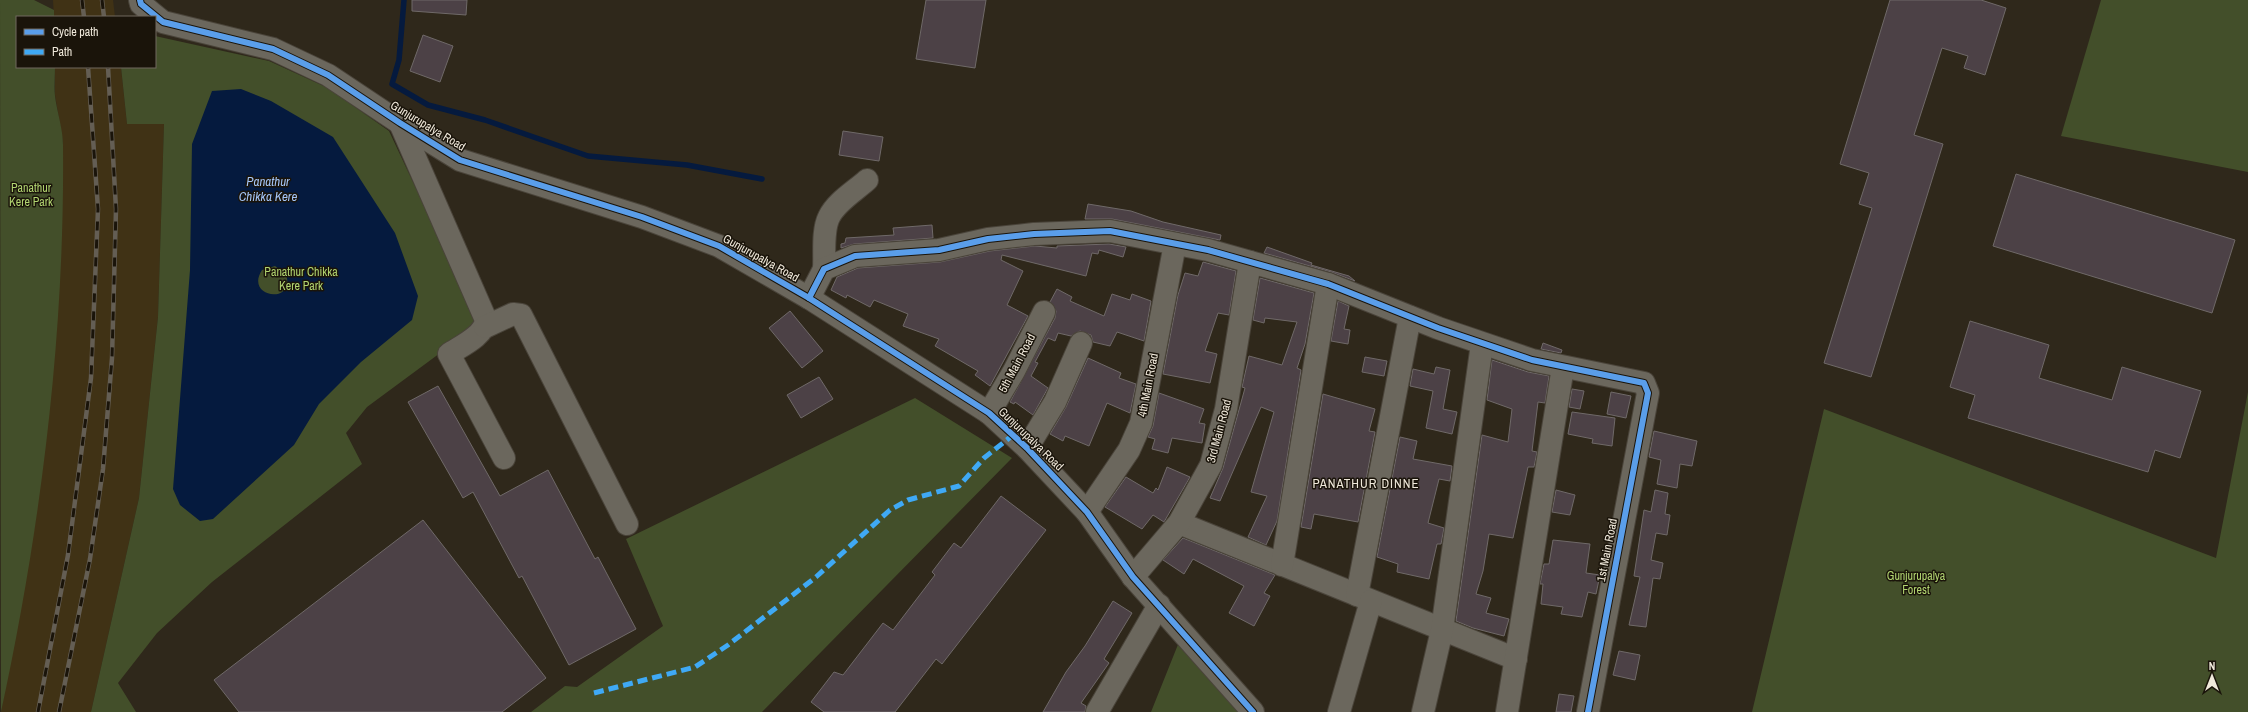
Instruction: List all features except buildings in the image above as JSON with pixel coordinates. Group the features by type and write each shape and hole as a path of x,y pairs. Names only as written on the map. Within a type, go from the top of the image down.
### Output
{"street":[{"name":"Gunjurupalya Road","path":"141,2 163,22 273,49 328,75 400,123 460,160 642,217 719,246 809,298 989,413 1027,448 1087,512 1133,577 1253,712"},
{"path":"400,123 486,320 485,327"},
{"path":"809,298 824,269 825,233 829,217 844,200 867,180"},
{"path":"824,269 855,256 938,250 988,240 1034,234 1110,231 1208,250 1328,284 1482,344 1532,360 1563,367 1507,712"},
{"name":"4th Main Road","path":"1087,512 1129,450 1141,423 1176,244"},
{"name":"3rd Main Road","path":"1133,577 1179,523 1211,465 1222,423 1250,262"},
{"path":"1282,565 1328,284"},
{"name":"5th Main Road","path":"989,413 1017,366 1044,312"},
{"path":"504,458 449,354 480,333 485,327 514,314 521,315 627,524"},
{"path":"1339,712 1364,598 1410,317"},
{"path":"1027,448 1055,402 1082,343"},
{"path":"1423,712 1442,630 1482,344"},
{"name":"1st Main Road","path":"1563,367 1644,383 1648,393 1588,712"},
{"path":"1179,523 1516,659"},
{"path":"1097,712 1159,605"}],"shaded area":[{"path":"53,0 113,0 115,16 54,16"},
{"path":"55,68 121,68 127,124 164,124 158,317 139,498 91,712 1,712 35,524 52,378 58,300 63,142 55,95"}],"green space":[{"name":"Panathur Kere Park","path":"0,0 34,0 54,10 54,16 16,16 16,68 55,68 55,96 63,145 63,216 60,287 55,359 39,501 28,572 1,712"},
{"path":"2101,0 2248,0 2248,172 2061,136"},
{"name":"Panathur Chikka Kere Park","path":"156,36 269,61 328,88 389,131 474,312 474,328 367,407 346,433 362,464 212,582 157,633 118,683 136,712 91,712 139,498 158,317 164,124 127,124 121,68 156,68"},
{"name":"Gunjurupalya Forest","path":"2248,392 2248,712 1752,712 1824,409 2216,558"},
{"path":"915,398 1012,458 762,712 531,712 565,686 577,687 663,626 626,539"},
{"path":"1179,642 1238,712 1151,712"}],"water":[{"name":"Panathur Chikka Kere","path":"241,89 271,101 333,137 395,233 418,296 412,320 361,362 319,404 294,445 213,519 200,521 180,505 173,489 190,270 192,144 212,91","holes":["275,266 286,274 287,284 284,290 278,294 264,292 260,287 258,279 262,270"]}],"waterway":[{"path":"404,0 399,60 392,84 428,105 485,120 588,156 687,165 762,179"}],"railway":[{"path":"82,0 84,16"},
{"path":"102,0 104,16"},
{"path":"38,712 68,555 91,378 98,209 88,68"},
{"path":"59,712 90,559 103,469 112,358 116,209 108,68"}],"marked path":[{"path":"594,693 695,667 728,645 816,577 890,510 908,500 959,486 984,458 1013,435"}],"cycle path":[{"path":"140,0 141,4 156,16"},
{"path":"156,16 163,22 273,49 328,75 400,123 460,160 642,217 719,246 809,298 989,413 1027,448 1087,512 1133,577 1253,712"},
{"path":"809,298 824,269 855,256 939,250 988,239 1034,234 1110,231 1208,250 1328,284 1438,328 1532,360 1644,383 1648,393 1588,712"}],"district":[{"name":"PANATHUR DINNE","path":"1366,483"}]}
